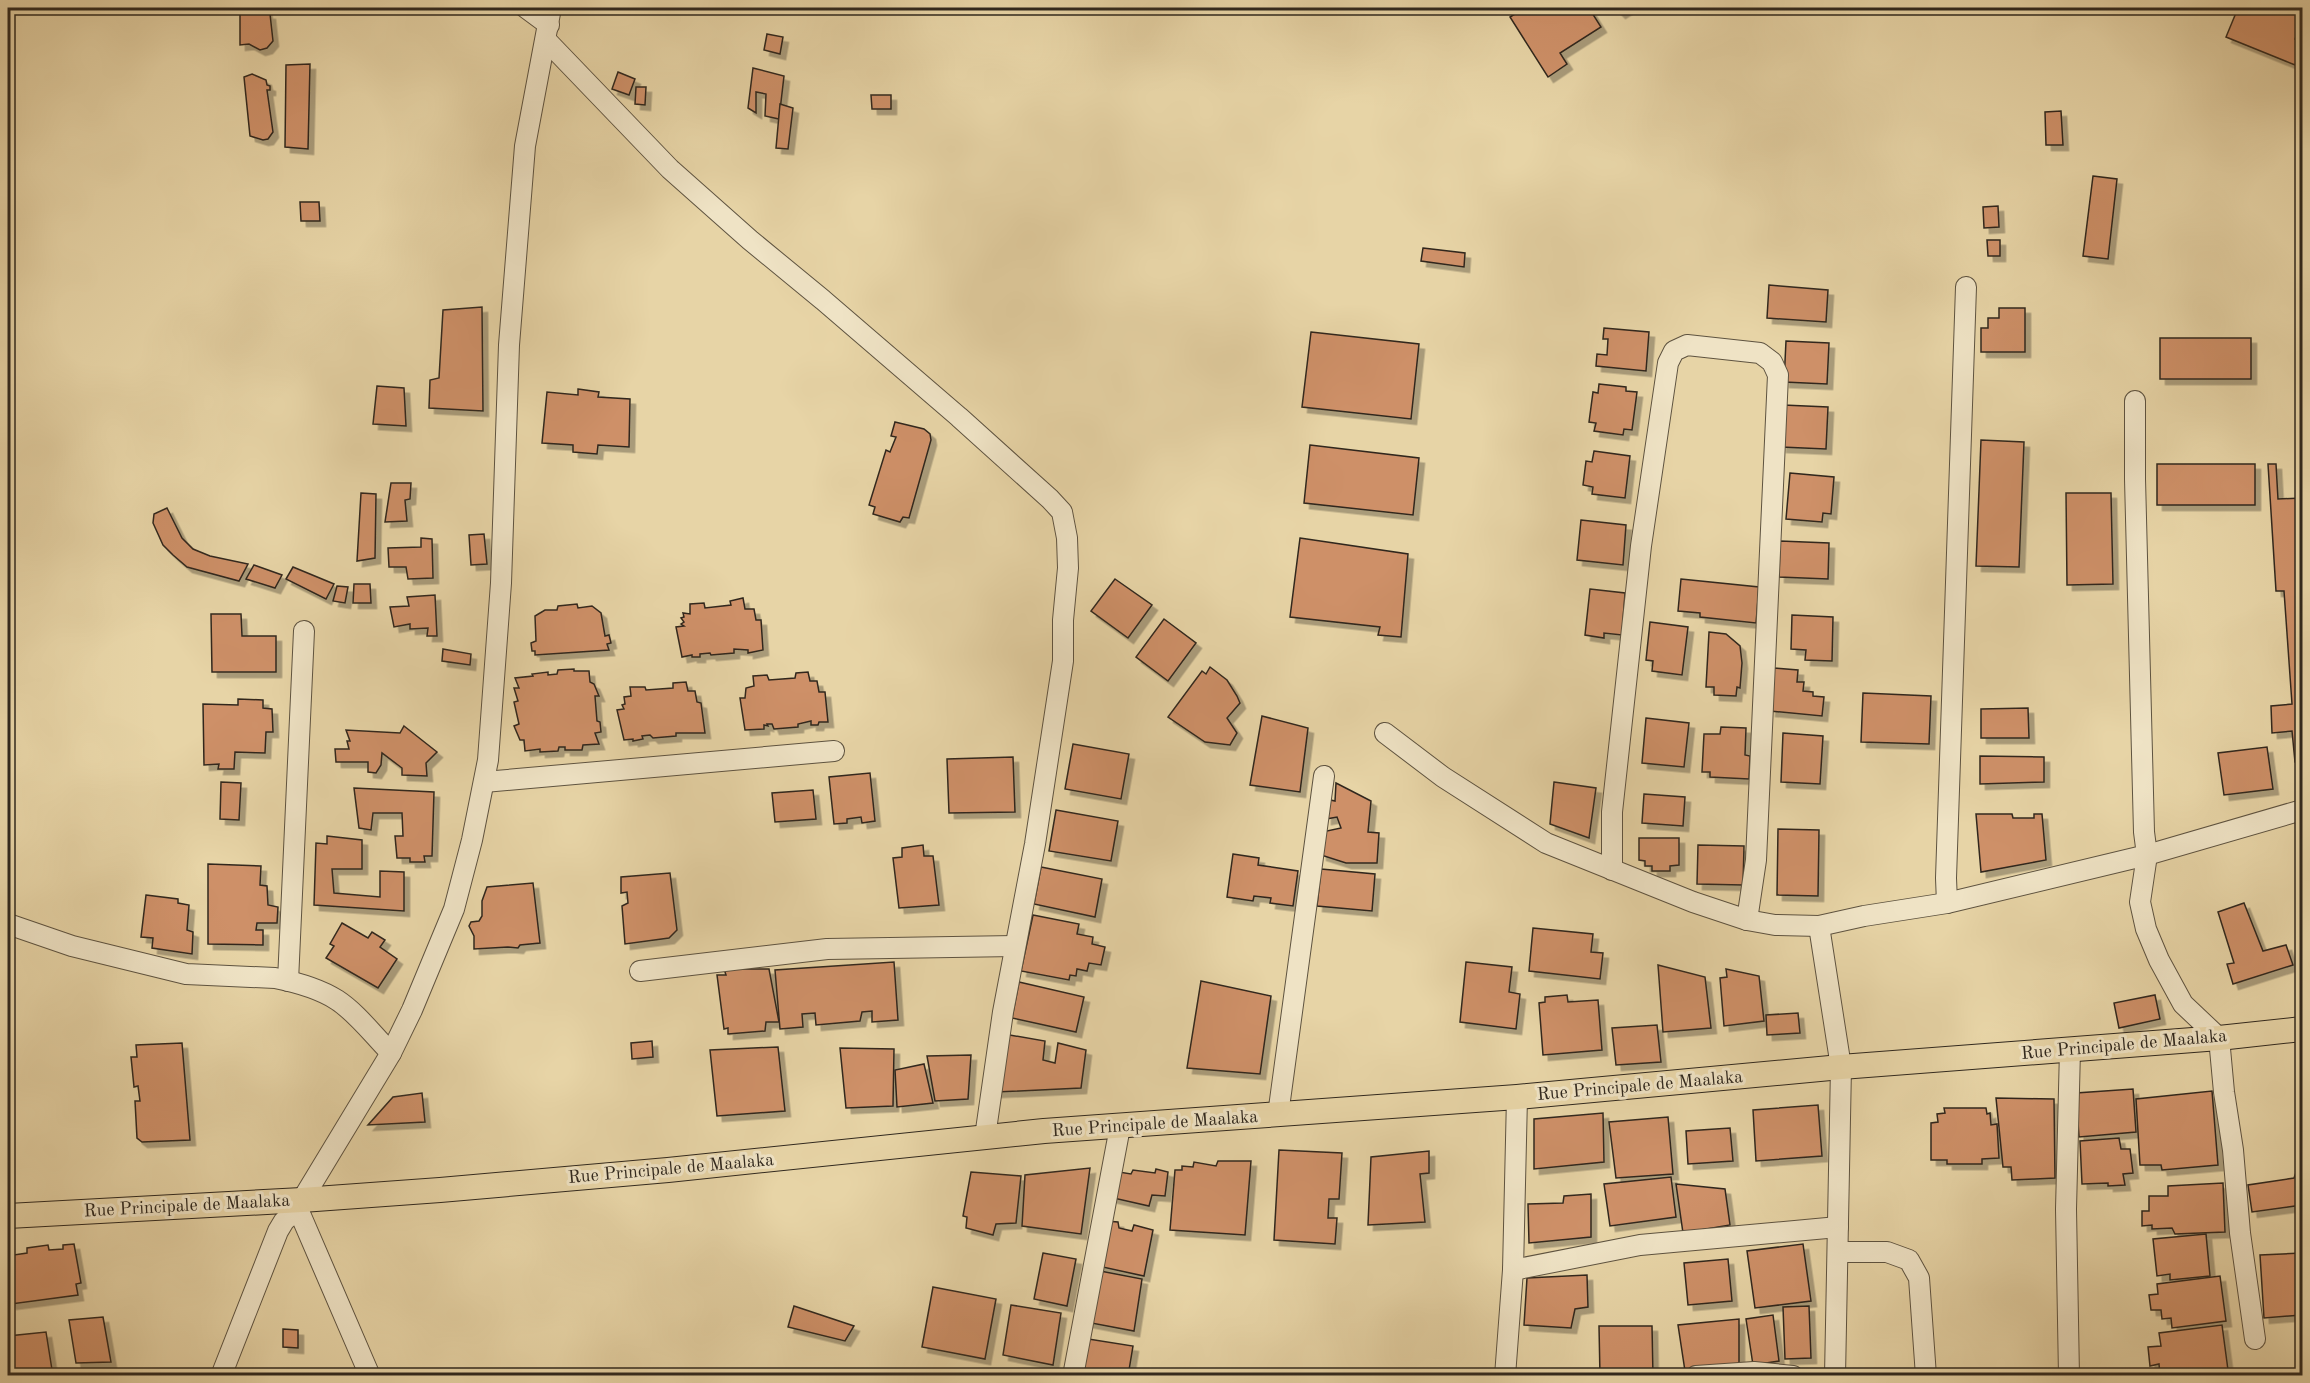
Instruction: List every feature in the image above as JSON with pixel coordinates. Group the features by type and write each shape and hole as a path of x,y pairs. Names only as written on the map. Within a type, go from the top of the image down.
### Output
{"main road":[{"name":"Rue Principale de Maalaka","path":"8,1216 300,1205 985,1137 1517,1097 1842,1067 2219,1038 2302,1029"}],"street":[{"path":"526,8 549,24 670,169 959,417 1062,512 1068,568 1063,620 1063,661 1035,844 1003,1012 985,1137"},
{"path":"221,1376 278,1231 284,1221 300,1205 390,1053 412,1010 454,909 472,840 488,760 501,583 509,345 525,146 549,24"},
{"path":"1947,903 1966,286"},
{"path":"1612,870 1612,812 1639,558 1668,363 1674,351 1688,345 1760,353 1772,362 1778,375 1756,860 1747,920"},
{"path":"2135,401 2135,502 2144,832 2147,855 2140,902 2146,929 2159,960 2183,1004 2219,1038 2224,1092 2234,1150 2240,1233 2255,1339"},
{"path":"288,981 304,631"},
{"path":"1385,733 1443,777 1546,843 1693,902 1747,920 1776,925 1819,926 1864,916 1947,903 2147,855 2302,810"},
{"path":"484,782 834,751"},
{"path":"1278,1114 1324,776"},
{"path":"8,924 72,946 186,974 275,978 288,981 335,998 390,1053"},
{"path":"1819,926 1842,1067 1835,1376"},
{"path":"640,971 827,949 1015,946"},
{"path":"2069,1376 2066,1209 2070,1050"},
{"path":"1505,1376 1513,1270 1517,1097"},
{"path":"1073,1376 1120,1127"},
{"path":"300,1205 370,1376"},
{"path":"1513,1270 1640,1245 1838,1227"},
{"path":"1838,1252 1887,1252 1909,1260 1919,1278 1926,1376"},
{"path":"1696,1376 1754,1372 1793,1376"}],"building":[{"path":"240,8 266,8 267,14 270,14 273,41 267,48 260,50 249,44 240,45"},
{"path":"1525,8 1589,8 1601,27 1560,53 1567,64 1548,77 1510,17"},
{"path":"1615,8 1628,8 1620,13"},
{"path":"2238,8 2302,8 2302,21 2295,39 2302,42 2302,47 2295,65 2226,37"},
{"path":"767,34 783,37 780,54 764,50"},
{"path":"310,64 308,149 285,147 286,65"},
{"path":"753,68 784,76 779,119 765,116 766,94 756,92 756,113 748,108"},
{"path":"618,72 635,79 629,95 612,89"},
{"path":"252,74 266,80 267,85 270,86 270,90 267,90 273,132 268,139 263,140 250,136 244,77"},
{"path":"636,87 646,87 645,105 635,104"},
{"path":"871,95 891,95 891,109 872,109"},
{"path":"780,104 793,108 788,149 776,148"},
{"path":"2061,111 2063,145 2046,145 2045,112"},
{"path":"2093,176 2117,179 2108,259 2083,256"},
{"path":"300,202 319,202 320,221 301,221"},
{"path":"1998,206 1999,227 1984,228 1983,207"},
{"path":"1987,240 2000,240 2000,256 1988,256"},
{"path":"1423,248 1465,253 1464,267 1421,261"},
{"path":"1769,285 1828,290 1826,322 1767,318"},
{"path":"482,307 483,411 429,408 430,380 439,378 443,310"},
{"path":"1999,308 2025,308 2025,352 1981,352 1981,328 1988,328 1988,318 1999,318"},
{"path":"1604,328 1649,332 1646,371 1596,366 1597,354 1607,355 1608,339 1603,339"},
{"path":"1311,332 1419,344 1411,419 1302,407"},
{"path":"2160,338 2251,338 2251,379 2160,379"},
{"path":"1786,341 1829,343 1827,384 1784,382"},
{"path":"1599,384 1626,387 1626,391 1637,392 1632,430 1624,429 1623,435 1594,431 1596,423 1589,422 1593,392 1598,393"},
{"path":"377,386 404,388 406,426 373,424"},
{"path":"578,389 599,392 598,397 630,399 629,447 598,445 597,454 573,452 573,445 542,443 547,392 578,395"},
{"path":"1783,405 1828,407 1826,449 1781,447"},
{"path":"895,422 924,429 930,434 931,440 909,518 903,517 900,522 873,514 875,507 869,505 886,450 890,452 896,437 891,436"},
{"path":"1981,440 2024,442 2019,567 1976,566"},
{"path":"1310,445 1419,458 1413,515 1304,503"},
{"path":"1594,451 1630,456 1625,498 1592,494 1593,487 1583,485 1586,461 1592,462"},
{"path":"2157,464 2255,464 2255,505 2157,505"},
{"path":"2268,464 2276,464 2278,499 2302,498 2302,761 2295,762 2292,731 2272,733 2271,706 2292,704 2284,591 2276,591"},
{"path":"1790,473 1834,477 1831,514 1823,513 1822,522 1786,519"},
{"path":"391,483 411,483 410,499 405,500 407,521 385,522"},
{"path":"361,493 376,494 375,558 357,561"},
{"path":"2066,493 2111,493 2113,584 2067,585"},
{"path":"167,508 182,538 193,549 210,556 248,564 239,581 187,567 163,545 153,523 154,514"},
{"path":"1581,520 1626,525 1623,565 1577,560"},
{"path":"484,534 487,564 471,565 469,535"},
{"path":"421,538 432,539 433,578 408,579 406,567 389,567 388,548 421,547"},
{"path":"1300,538 1408,554 1401,637 1378,635 1380,627 1290,617"},
{"path":"1780,541 1829,543 1828,579 1779,577"},
{"path":"254,565 282,575 275,588 246,579"},
{"path":"293,567 334,584 326,599 286,579"},
{"path":"1115,579 1152,605 1128,638 1091,611"},
{"path":"1681,579 1759,587 1756,623 1700,617 1700,613 1678,611"},
{"path":"354,584 370,584 371,603 353,603"},
{"path":"337,586 348,587 345,603 333,601"},
{"path":"1590,589 1625,593 1622,635 1604,633 1604,638 1585,635"},
{"path":"435,595 437,636 427,636 428,628 410,629 410,624 394,627 390,607 409,606 407,597"},
{"path":"743,598 745,609 754,609 756,620 761,620 763,650 748,653 748,650 734,649 734,653 711,655 710,653 700,654 700,657 692,657 692,655 682,657 676,627 684,626 681,624 684,622 681,618 684,617 683,613 690,614 690,604 704,603 705,608 731,605 730,601"},
{"path":"577,604 578,608 592,606 601,613 605,636 609,635 611,643 607,644 609,650 535,655 531,643 536,641 535,616 545,610 557,610 558,606"},
{"path":"211,614 241,614 242,636 276,636 276,672 212,672"},
{"path":"1792,615 1833,617 1832,661 1805,660 1806,650 1791,649"},
{"path":"1164,619 1196,643 1168,681 1136,657"},
{"path":"1650,622 1688,627 1682,675 1652,671 1653,661 1646,660"},
{"path":"1709,632 1726,634 1740,646 1742,663 1740,688 1737,687 1736,696 1714,695 1714,687 1706,687"},
{"path":"443,649 471,654 470,665 442,661"},
{"path":"1210,667 1227,680 1240,703 1227,718 1237,733 1230,745 1205,742 1168,717 1202,671 1206,674"},
{"path":"1774,668 1798,670 1797,682 1804,682 1803,691 1813,692 1813,696 1824,697 1822,716 1770,711"},
{"path":"574,669 574,671 589,671 590,682 594,684 599,696 595,696 597,721 600,722 601,732 595,733 599,744 583,745 582,750 565,750 565,747 559,747 558,751 540,752 540,749 525,751 524,740 520,740 514,726 519,724 514,702 518,701 514,688 519,688 515,678 548,672 548,675 557,674 558,670"},
{"path":"808,672 810,681 817,681 819,692 825,692 828,722 811,725 811,721 798,724 798,727 774,729 772,724 767,724 768,726 764,725 764,729 745,730 740,698 745,698 746,688 754,686 753,676 767,675 769,680 795,678 796,673"},
{"path":"686,682 688,691 695,691 697,702 701,703 705,733 676,733 676,736 653,738 650,735 633,741 633,739 624,740 617,710 624,709 622,705 625,704 624,697 631,696 630,687 645,687 646,690 673,688 673,683"},
{"path":"1863,693 1931,696 1929,744 1861,742"},
{"path":"238,699 263,700 263,708 272,709 273,732 266,732 265,753 235,752 234,769 218,769 219,764 204,765 203,704 238,705"},
{"path":"2028,708 2029,738 1981,738 1981,709"},
{"path":"1262,716 1308,728 1300,792 1250,785"},
{"path":"1646,718 1689,723 1684,767 1642,763"},
{"path":"404,726 437,752 426,763 427,776 402,775 402,768 382,753 381,765 376,773 368,772 368,762 336,762 335,749 349,749 347,741 350,741 346,730 400,733"},
{"path":"1721,727 1746,728 1745,755 1750,756 1749,779 1710,777 1710,772 1702,772 1704,734 1720,734"},
{"path":"1783,733 1823,736 1820,784 1781,782"},
{"path":"1073,744 1129,754 1121,799 1065,789"},
{"path":"2267,747 2273,789 2224,795 2218,753"},
{"path":"1980,756 2044,757 2044,782 1980,784"},
{"path":"1013,757 1015,812 949,813 947,759"},
{"path":"870,773 875,821 862,823 861,817 847,819 847,823 834,824 829,777"},
{"path":"221,782 241,783 239,820 220,819"},
{"path":"1554,782 1596,788 1589,838 1550,824"},
{"path":"1336,783 1371,801 1368,832 1379,833 1377,863 1346,863 1321,855 1322,832 1341,828 1337,817 1326,819 1326,799 1335,801"},
{"path":"354,788 434,792 432,856 424,856 425,862 410,862 410,858 397,858 395,836 403,836 402,813 373,813 371,830 359,828"},
{"path":"813,790 816,819 775,822 772,793"},
{"path":"1644,794 1685,797 1683,826 1642,823"},
{"path":"1056,810 1118,821 1111,861 1049,851"},
{"path":"1976,814 2012,814 2013,818 2034,818 2034,814 2042,814 2046,860 1981,872"},
{"path":"1778,829 1819,830 1818,896 1777,895"},
{"path":"327,836 362,840 362,869 332,869 334,893 380,897 380,871 404,872 404,911 314,905 316,843 327,844"},
{"path":"1639,838 1679,838 1679,865 1670,866 1670,871 1652,871 1652,866 1645,866 1645,861 1639,860"},
{"path":"923,845 924,856 933,856 939,905 899,908 893,858 902,857 902,848"},
{"path":"1698,845 1744,846 1743,885 1697,884"},
{"path":"1233,854 1259,858 1258,865 1298,871 1293,906 1270,903 1271,898 1254,896 1253,901 1227,897"},
{"path":"208,864 261,866 260,885 267,886 268,905 278,907 277,923 257,923 256,930 263,930 263,945 208,944"},
{"path":"1041,867 1102,879 1095,917 1034,904"},
{"path":"1321,869 1375,874 1372,911 1317,906"},
{"path":"670,873 677,930 669,938 625,944 622,906 628,903 627,892 621,893 621,877"},
{"path":"533,883 540,943 520,945 518,948 474,949 474,936 469,926 471,922 479,921 482,916 482,901 487,887"},
{"path":"146,895 178,899 178,903 189,905 187,930 193,932 192,954 152,948 153,938 141,937"},
{"path":"2244,903 2263,951 2286,945 2293,965 2233,984 2227,964 2234,963 2218,912"},
{"path":"1033,915 1079,924 1077,934 1093,937 1092,944 1105,947 1101,965 1089,963 1087,971 1077,969 1076,976 1070,975 1069,980 1021,971"},
{"path":"342,923 368,938 372,932 385,940 380,947 397,959 378,988 326,958 334,946 330,944"},
{"path":"1533,928 1593,934 1591,952 1603,953 1600,979 1529,971"},
{"path":"894,962 898,1020 872,1022 872,1011 862,1012 860,1021 816,1025 815,1013 802,1014 803,1027 780,1029 775,970"},
{"path":"1466,962 1512,967 1509,992 1520,994 1516,1029 1460,1022"},
{"path":"1658,965 1705,977 1711,1028 1663,1032"},
{"path":"724,969 769,969 779,1022 766,1022 765,1031 728,1034 728,1028 724,1029 717,975 726,975"},
{"path":"1726,969 1759,976 1764,1021 1724,1026 1720,978 1727,977"},
{"path":"1201,981 1271,996 1260,1074 1187,1068"},
{"path":"1019,982 1084,997 1076,1032 1012,1018"},
{"path":"1567,995 1568,1002 1598,1000 1602,1050 1543,1055 1539,1003 1545,1002 1545,997"},
{"path":"2155,995 2160,1019 2119,1028 2114,1003"},
{"path":"1798,1013 1800,1033 1767,1035 1766,1015"},
{"path":"1657,1025 1661,1062 1616,1065 1612,1028"},
{"path":"1004,1034 1045,1041 1043,1060 1055,1063 1058,1043 1086,1050 1081,1088 996,1092"},
{"path":"652,1041 653,1057 632,1059 631,1043"},
{"path":"182,1043 190,1140 142,1142 137,1138 135,1101 140,1101 138,1086 134,1087 131,1057 137,1057 136,1045"},
{"path":"778,1047 785,1111 717,1116 710,1050"},
{"path":"840,1048 894,1049 893,1106 846,1108"},
{"path":"971,1055 968,1099 935,1101 927,1056"},
{"path":"924,1064 933,1103 897,1107 895,1070"},
{"path":"2133,1089 2136,1132 2079,1137 2076,1093"},
{"path":"2212,1091 2218,1165 2162,1170 2161,1165 2140,1165 2136,1099"},
{"path":"422,1093 425,1122 368,1125 393,1097"},
{"path":"1996,1098 2054,1099 2055,1178 2012,1180 2011,1167 2003,1167"},
{"path":"1818,1105 1822,1156 1756,1161 1753,1110"},
{"path":"1944,1108 1986,1108 1987,1114 1990,1113 1991,1125 1997,1124 1999,1158 1982,1159 1982,1164 1947,1164 1947,1160 1931,1160 1931,1123 1938,1122 1937,1114 1945,1113"},
{"path":"1603,1113 1604,1162 1534,1169 1534,1119"},
{"path":"1668,1117 1673,1174 1616,1178 1609,1122"},
{"path":"1730,1128 1733,1161 1688,1164 1686,1131"},
{"path":"2119,1138 2121,1149 2130,1149 2133,1173 2123,1174 2125,1185 2082,1184 2080,1141"},
{"path":"1279,1150 1342,1153 1339,1199 1329,1199 1328,1218 1337,1218 1335,1244 1274,1240"},
{"path":"1429,1151 1429,1173 1420,1174 1425,1222 1368,1225 1371,1157"},
{"path":"1218,1161 1251,1161 1245,1235 1170,1230 1175,1170 1182,1170 1182,1166 1193,1167 1194,1162 1216,1166"},
{"path":"2302,1166 2302,1205 2252,1212 2248,1185 2294,1178 2298,1167"},
{"path":"1090,1168 1081,1234 1022,1226 1025,1175"},
{"path":"1156,1169 1168,1172 1165,1196 1152,1195 1149,1206 1109,1197 1113,1171 1131,1174 1133,1170 1155,1173"},
{"path":"971,1172 1021,1176 1016,1223 996,1224 993,1235 966,1228 967,1217 963,1216"},
{"path":"1671,1177 1676,1217 1610,1226 1604,1184"},
{"path":"2223,1183 2225,1232 2175,1234 2172,1228 2152,1229 2152,1225 2142,1226 2142,1211 2149,1211 2149,1196 2168,1196 2168,1186"},
{"path":"1676,1184 1725,1189 1730,1225 1683,1233"},
{"path":"1591,1194 1591,1237 1529,1243 1528,1204 1563,1203 1564,1196"},
{"path":"1105,1221 1118,1222 1119,1228 1132,1231 1134,1225 1153,1230 1144,1276 1098,1266"},
{"path":"2206,1234 2210,1276 2170,1280 2170,1274 2157,1276 2153,1239"},
{"path":"74,1244 81,1283 76,1284 78,1295 11,1304 8,1291 8,1251 13,1250 14,1255 27,1253 27,1248 48,1245 49,1250 63,1249 63,1245"},
{"path":"1803,1244 1811,1301 1755,1308 1747,1251"},
{"path":"1043,1253 1076,1259 1067,1306 1034,1299"},
{"path":"2302,1253 2302,1315 2264,1318 2260,1255"},
{"path":"1728,1259 1732,1301 1688,1305 1684,1263"},
{"path":"1095,1270 1142,1279 1134,1331 1086,1322"},
{"path":"1587,1275 1588,1307 1575,1309 1571,1328 1524,1325 1527,1278"},
{"path":"2220,1276 2226,1321 2172,1328 2171,1318 2162,1319 2161,1310 2151,1310 2149,1295 2158,1294 2157,1284"},
{"path":"933,1287 996,1299 985,1359 922,1347"},
{"path":"1011,1305 1061,1313 1053,1365 1003,1355"},
{"path":"794,1306 854,1326 845,1341 788,1327"},
{"path":"1809,1306 1811,1358 1785,1359 1783,1307"},
{"path":"1773,1315 1779,1361 1753,1365 1746,1319"},
{"path":"103,1317 111,1362 76,1363 69,1320"},
{"path":"1739,1319 1739,1368 1685,1371 1678,1325"},
{"path":"2222,1325 2228,1370 2182,1376 2160,1376 2159,1364 2150,1366 2148,1347 2161,1346 2159,1333"},
{"path":"1599,1326 1652,1326 1653,1376 1600,1376"},
{"path":"283,1329 298,1330 298,1348 283,1347"},
{"path":"46,1332 53,1376 13,1376 8,1336"},
{"path":"1082,1338 1133,1346 1128,1376 1076,1376"}]}
